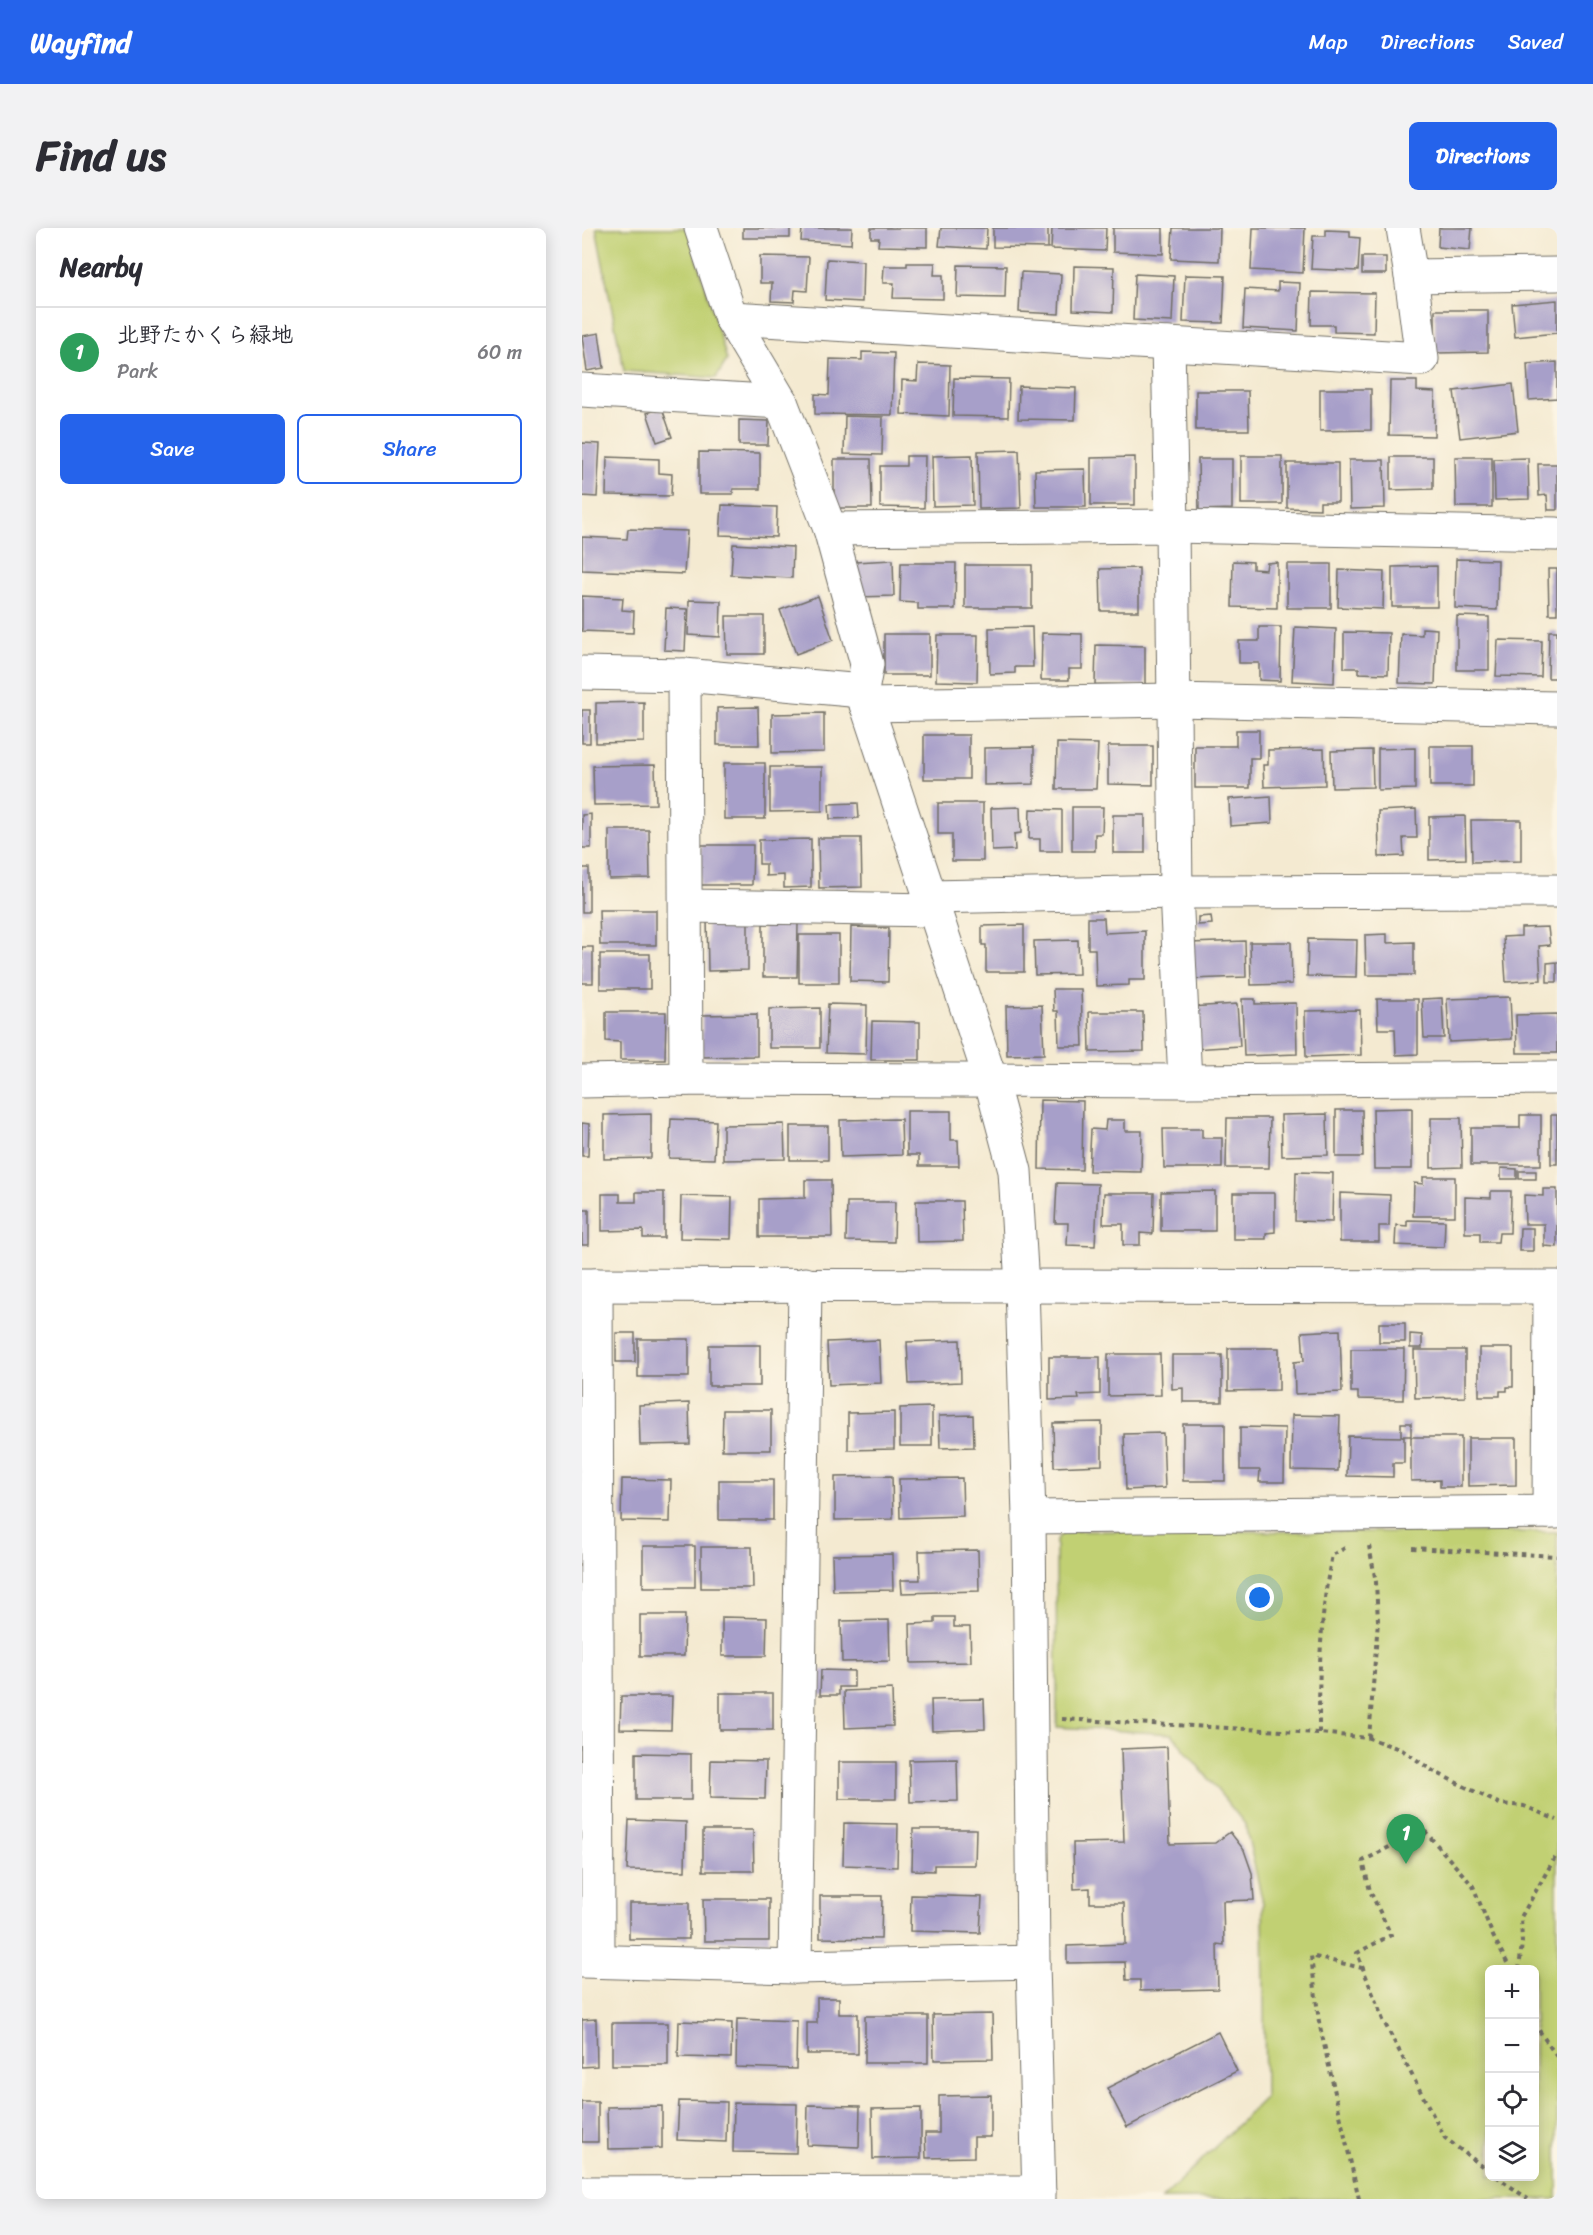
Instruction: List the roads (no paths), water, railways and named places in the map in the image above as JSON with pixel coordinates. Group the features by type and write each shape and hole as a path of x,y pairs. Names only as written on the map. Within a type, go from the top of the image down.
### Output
{"street":[{"path":"582,2193 1039,2196 1033,1962 1029,1517 1022,1286 1015,1172 991,1081 864,698 867,664 830,530 781,402 731,318 701,228"},
{"path":"731,318 1422,359 1403,228"},
{"path":"1411,276 1557,274"},
{"path":"1168,344 1176,892 1185,1081"},
{"path":"582,390 781,402"},
{"path":"830,530 1172,526 1557,534"},
{"path":"582,672 684,675 864,698 1174,700 1557,708"},
{"path":"684,675 686,1079"},
{"path":"686,906 932,904 1176,892 1557,891"},
{"path":"582,1081 686,1079 1185,1081 1557,1078"},
{"path":"795,1967 805,1284"},
{"path":"1029,1517 1553,1512 1554,1288 589,1285 590,1961 795,1967 1033,1962"}],"place":[{"name":"北野たかくら緑地","path":"1406,1864"}]}
